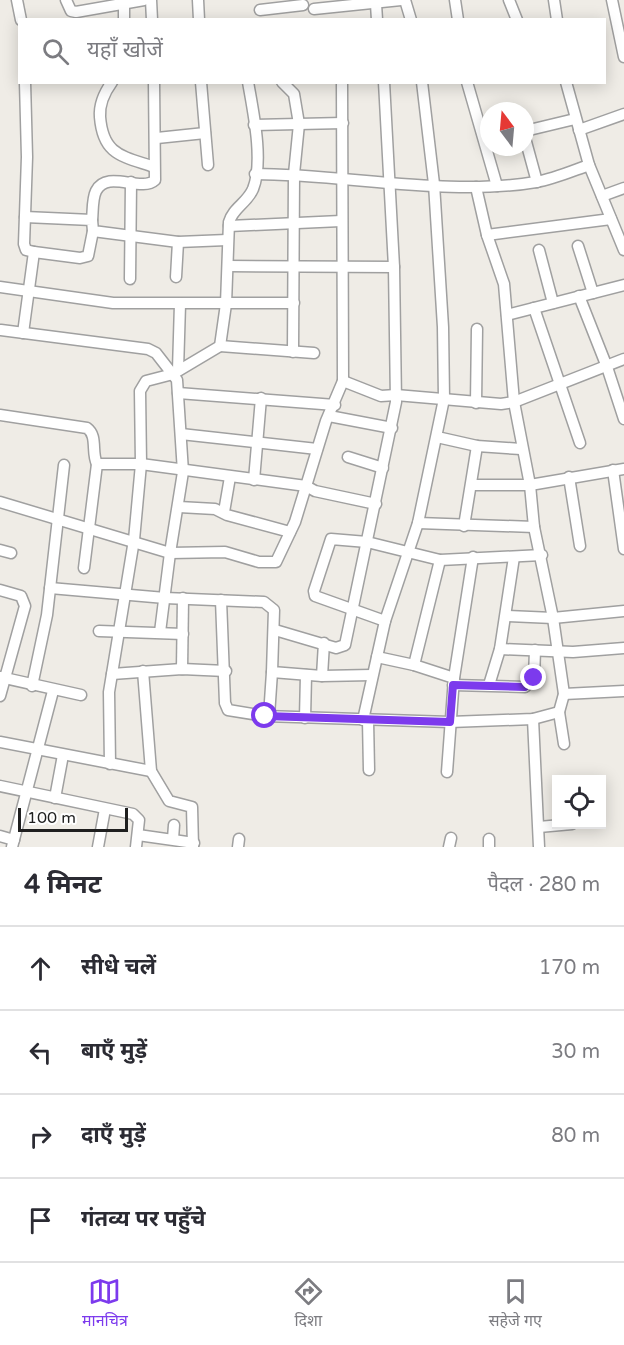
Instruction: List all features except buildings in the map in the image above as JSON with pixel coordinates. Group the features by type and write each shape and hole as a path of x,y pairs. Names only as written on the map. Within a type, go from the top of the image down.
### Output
{"street":[{"path":"17,0 21,18"},
{"path":"68,10 81,12 144,0"},
{"path":"151,0 152,18"},
{"path":"198,0 199,18"},
{"path":"260,10 302,2 315,14 403,0 410,18"},
{"path":"456,0 459,18"},
{"path":"509,0 516,18"},
{"path":"554,0 557,18"},
{"path":"612,0 624,57"},
{"path":"124,4 124,18"},
{"path":"375,4 377,18"},
{"path":"25,84 27,157 24,244 26,250 80,258 88,256 95,192 112,181 154,182 153,167 157,138 154,84"},
{"path":"111,84 102,98 99,111 101,136 106,144 123,157 153,167"},
{"path":"201,84 208,165"},
{"path":"220,346 226,304 227,240 231,213 253,188 255,174 254,125 248,84"},
{"path":"284,84 294,94 299,123 294,174 293,352"},
{"path":"0,502 59,517 170,553 225,552 269,564 276,562 281,556 343,381 340,177 343,123 342,84"},
{"path":"275,630 336,648 345,645 392,428 396,394 394,267 384,84"},
{"path":"369,770 365,720 372,675 385,621 418,523 444,399 443,327 434,184 422,84"},
{"path":"468,84 480,120"},
{"path":"567,84 589,165 624,250"},
{"path":"534,130 577,125 624,114"},
{"path":"254,125 343,123"},
{"path":"157,138 205,133"},
{"path":"490,156 497,186"},
{"path":"530,156 537,182"},
{"path":"255,174 294,174 476,187 537,182 589,165"},
{"path":"130,279 131,182"},
{"path":"476,187 487,235 504,284 514,402 521,449 530,485 534,527 542,555 553,618 564,693 559,712 564,744"},
{"path":"602,196 624,188"},
{"path":"25,217 92,226 130,236 178,242 227,240"},
{"path":"487,235 611,219"},
{"path":"229,226 341,221"},
{"path":"176,277 178,242"},
{"path":"578,246 593,293"},
{"path":"539,250 553,303"},
{"path":"23,333 34,252"},
{"path":"228,267 292,269 394,267"},
{"path":"507,315 624,285"},
{"path":"0,287 113,303 294,303"},
{"path":"579,296 608,367 624,419"},
{"path":"160,633 183,472 176,372 180,304"},
{"path":"534,308 562,383 580,443"},
{"path":"476,403 477,329"},
{"path":"1,330 148,349 176,372"},
{"path":"110,764 108,714 118,630 134,540 141,464 139,420 142,385 146,381 176,372 220,346 314,353"},
{"path":"343,381 381,396 396,394 476,403 514,402 624,359"},
{"path":"178,393 335,405"},
{"path":"254,480 261,398"},
{"path":"0,415 87,428 94,436 93,454 96,464 84,568"},
{"path":"329,416 392,428"},
{"path":"181,434 317,449"},
{"path":"437,436 477,446 521,449"},
{"path":"464,526 477,446"},
{"path":"348,457 383,468"},
{"path":"96,464 141,464 183,472 306,486 315,491 376,504"},
{"path":"32,686 50,588 64,465"},
{"path":"472,485 530,485 618,469 624,549"},
{"path":"224,512 230,477"},
{"path":"569,477 580,546"},
{"path":"179,507 224,512 227,515 290,532"},
{"path":"418,523 534,527"},
{"path":"385,621 318,599 314,591 332,539 367,542 440,560 542,555"},
{"path":"447,772 454,682 473,557"},
{"path":"489,686 500,649 514,557"},
{"path":"414,665 440,560"},
{"path":"50,588 270,604 274,610 275,630 268,716"},
{"path":"0,591 21,596 25,606 3,677 0,696"},
{"path":"182,669 183,598"},
{"path":"221,600 226,671 225,703 228,710 268,716 450,722 533,719 559,712"},
{"path":"506,616 553,618 624,611"},
{"path":"99,631 183,634"},
{"path":"322,676 324,643"},
{"path":"500,649 624,648"},
{"path":"377,657 414,665 454,682 525,687 534,678 535,650"},
{"path":"112,674 182,669 226,671"},
{"path":"138,835 173,839 194,845 192,807 169,801 151,771 143,671"},
{"path":"272,672 322,676 372,675"},
{"path":"305,718 306,675"},
{"path":"3,677 53,691 81,695"},
{"path":"0,836 13,844 53,691"},
{"path":"564,693 624,691"},
{"path":"533,719 539,847"},
{"path":"0,741 151,771"},
{"path":"55,798 63,755"},
{"path":"0,786 137,816 136,847"},
{"path":"98,847 105,808"},
{"path":"173,839 174,825"},
{"path":"539,827 552,826"}],"route":[{"path":"265,716 450,722 453,685 525,687 534,678"}]}
